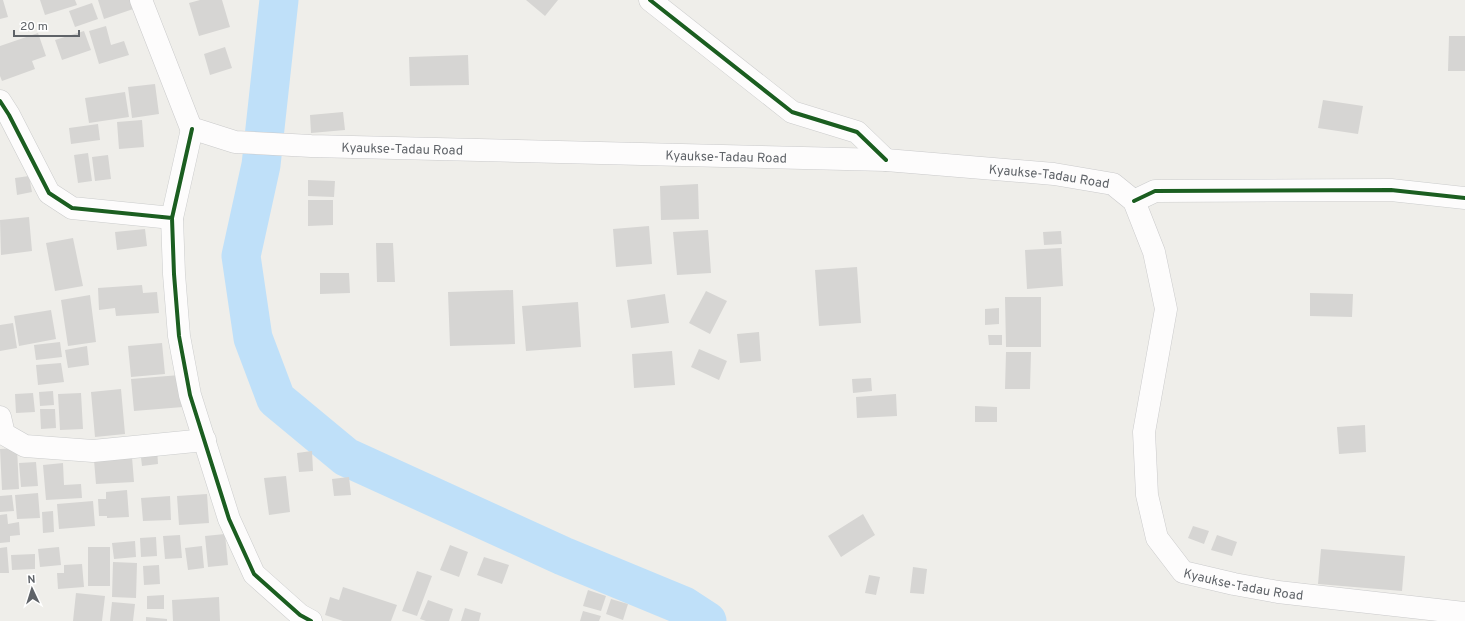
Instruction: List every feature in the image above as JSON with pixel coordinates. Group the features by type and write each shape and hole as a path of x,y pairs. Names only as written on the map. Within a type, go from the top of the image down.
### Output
{"main road":[{"path":"141,0 192,129 172,218 174,274 179,336 190,396 229,519 254,574 300,615 311,621"},
{"path":"650,0 792,112 857,132 886,160"},
{"path":"0,101 13,122 49,193 72,208 172,218"},
{"name":"Kyaukse-Tadau Road","path":"192,129 236,142 311,146 886,160 1054,174 1113,184 1134,201 1154,252 1166,309 1144,432 1147,495 1157,538 1183,572 1234,584 1278,592 1465,613"},
{"path":"1134,201 1155,191 1391,190 1465,198"},
{"path":"0,417 4,434 25,446 93,451 205,440"}],"building":[{"path":"0,0 3,0 8,17 0,19"},
{"path":"40,0 75,0 77,5 45,15"},
{"path":"98,0 136,0 139,7 104,19"},
{"path":"200,0 222,0 230,27 199,36 189,3"},
{"path":"526,0 558,0 545,16"},
{"path":"92,3 98,19 75,27 69,11"},
{"path":"106,26 111,45 124,41 129,55 99,64 89,31"},
{"path":"84,31 91,50 62,60 55,40"},
{"path":"38,33 46,56 32,61 35,69 2,81 0,76 0,46"},
{"path":"1449,36 1465,36 1465,71 1448,71"},
{"path":"225,47 232,68 210,75 204,54"},
{"path":"468,55 469,85 410,86 409,57"},
{"path":"155,84 159,114 132,118 128,87"},
{"path":"125,92 129,117 89,123 85,98"},
{"path":"1323,100 1363,106 1358,134 1318,128"},
{"path":"343,112 345,130 311,133 310,115"},
{"path":"142,120 144,147 119,149 117,122"},
{"path":"98,124 100,140 71,144 69,128"},
{"path":"88,153 92,181 78,183 74,155"},
{"path":"108,155 111,179 95,181 92,157"},
{"path":"29,176 32,192 17,195 15,178"},
{"path":"308,180 335,181 334,197 308,196"},
{"path":"698,184 699,219 661,220 660,186"},
{"path":"308,200 333,200 333,225 308,226"},
{"path":"29,217 32,251 1,255 0,220"},
{"path":"649,226 652,264 616,267 613,229"},
{"path":"145,229 147,246 117,250 115,232"},
{"path":"708,230 711,273 677,275 673,232"},
{"path":"1061,231 1062,244 1044,245 1043,232"},
{"path":"73,238 83,286 55,291 46,243"},
{"path":"376,243 393,243 395,282 377,282"},
{"path":"1061,248 1063,286 1027,289 1025,250"},
{"path":"857,267 861,323 819,326 815,270"},
{"path":"320,273 349,273 350,293 320,294"},
{"path":"142,285 143,293 157,292 159,313 116,316 115,308 99,310 98,288"},
{"path":"513,290 515,344 450,346 448,292"},
{"path":"706,291 727,301 710,334 689,323"},
{"path":"1310,293 1353,294 1352,317 1310,316"},
{"path":"665,294 669,323 631,328 627,300"},
{"path":"90,295 96,342 68,346 61,300"},
{"path":"1005,297 1041,297 1041,347 1006,347"},
{"path":"578,302 581,347 526,351 522,306"},
{"path":"999,308 999,324 985,325 985,309"},
{"path":"51,310 56,339 19,346 14,316"},
{"path":"13,323 17,348 0,351 0,325"},
{"path":"759,332 761,361 740,363 737,334"},
{"path":"988,335 1002,335 1002,345 989,345"},
{"path":"60,342 62,357 36,360 34,345"},
{"path":"162,343 165,374 131,377 128,346"},
{"path":"87,346 89,365 68,368 65,350"},
{"path":"699,349 727,361 719,380 691,367"},
{"path":"672,351 675,385 634,388 632,354"},
{"path":"1006,352 1031,352 1030,389 1005,389"},
{"path":"61,363 64,382 38,385 36,365"},
{"path":"180,375 183,407 134,411 131,379"},
{"path":"871,378 872,391 853,393 852,379"},
{"path":"121,389 125,434 95,437 91,392"},
{"path":"53,391 54,405 40,406 39,392"},
{"path":"33,393 35,412 16,413 15,394"},
{"path":"81,393 83,429 60,430 58,394"},
{"path":"896,394 897,416 857,418 856,397"},
{"path":"975,406 997,407 997,422 975,422"},
{"path":"40,409 55,409 56,428 41,429"},
{"path":"1365,425 1366,452 1339,454 1337,427"},
{"path":"17,448 19,489 2,490 0,449"},
{"path":"157,448 158,464 142,466 140,449"},
{"path":"312,451 313,471 299,472 297,453"},
{"path":"132,457 134,482 96,484 94,460"},
{"path":"36,462 38,486 21,487 19,463"},
{"path":"63,463 64,485 81,484 82,498 46,500 43,465"},
{"path":"286,476 290,512 269,515 264,478"},
{"path":"349,477 351,495 334,496 332,479"},
{"path":"127,490 129,517 107,518 107,516 99,516 98,499 106,499 106,492"},
{"path":"38,493 40,518 17,519 15,495"},
{"path":"207,494 209,523 179,525 177,496"},
{"path":"12,495 14,511 0,512 0,496"},
{"path":"170,496 171,520 143,521 141,498"},
{"path":"93,501 95,526 59,529 57,504"},
{"path":"53,511 54,532 43,533 42,512"},
{"path":"7,514 8,524 19,522 20,535 10,536 10,542 0,543 0,515"},
{"path":"863,514 875,535 841,557 828,536"},
{"path":"1193,526 1209,531 1204,544 1188,538"},
{"path":"225,534 228,565 208,567 205,536"},
{"path":"180,535 182,558 165,559 163,536"},
{"path":"1217,535 1237,542 1232,556 1211,550"},
{"path":"156,537 157,556 141,557 140,538"},
{"path":"135,541 136,557 114,559 112,543"},
{"path":"450,545 468,552 459,577 440,570"},
{"path":"202,546 204,568 188,570 185,548"},
{"path":"7,547 9,573 0,573 0,548"},
{"path":"59,547 61,565 40,567 38,549"},
{"path":"88,547 110,547 110,586 88,586"},
{"path":"1321,549 1405,556 1402,591 1318,584"},
{"path":"35,554 35,569 12,570 11,555"},
{"path":"484,557 509,565 502,584 477,575"},
{"path":"113,562 137,563 136,598 112,597"},
{"path":"82,564 84,587 58,589 57,573 64,573 64,565"},
{"path":"159,565 160,584 144,585 143,566"},
{"path":"913,567 927,569 924,594 910,593"},
{"path":"417,571 432,576 417,616 402,611"},
{"path":"869,575 880,577 876,595 865,593"},
{"path":"343,587 397,605 391,621 343,621 325,615 330,597 339,600"},
{"path":"588,590 606,596 601,611 583,606"},
{"path":"76,593 105,596 102,621 73,621"},
{"path":"164,595 164,609 147,609 147,596"},
{"path":"219,597 220,621 173,621 172,600"},
{"path":"611,599 628,604 623,620 606,614"},
{"path":"428,600 453,609 449,621 426,621 420,619"},
{"path":"112,602 135,604 133,621 110,621"},
{"path":"465,608 481,613 479,621 461,621"},
{"path":"583,611 601,616 599,621 580,621"},
{"path":"146,617 167,619 167,621 146,621"}],"waterway":[{"path":"279,0 261,165 241,256 253,338 276,399 346,457 563,556 684,606 707,621"}],"cycle path":[{"path":"650,0 792,112 857,132 886,160"},
{"path":"0,101 9,115 49,193 72,208 172,218"},
{"path":"192,129 172,218 174,274 179,336 190,395 229,519 254,574 300,615 311,621"},
{"path":"1134,201 1155,191 1391,190 1465,198"}]}
